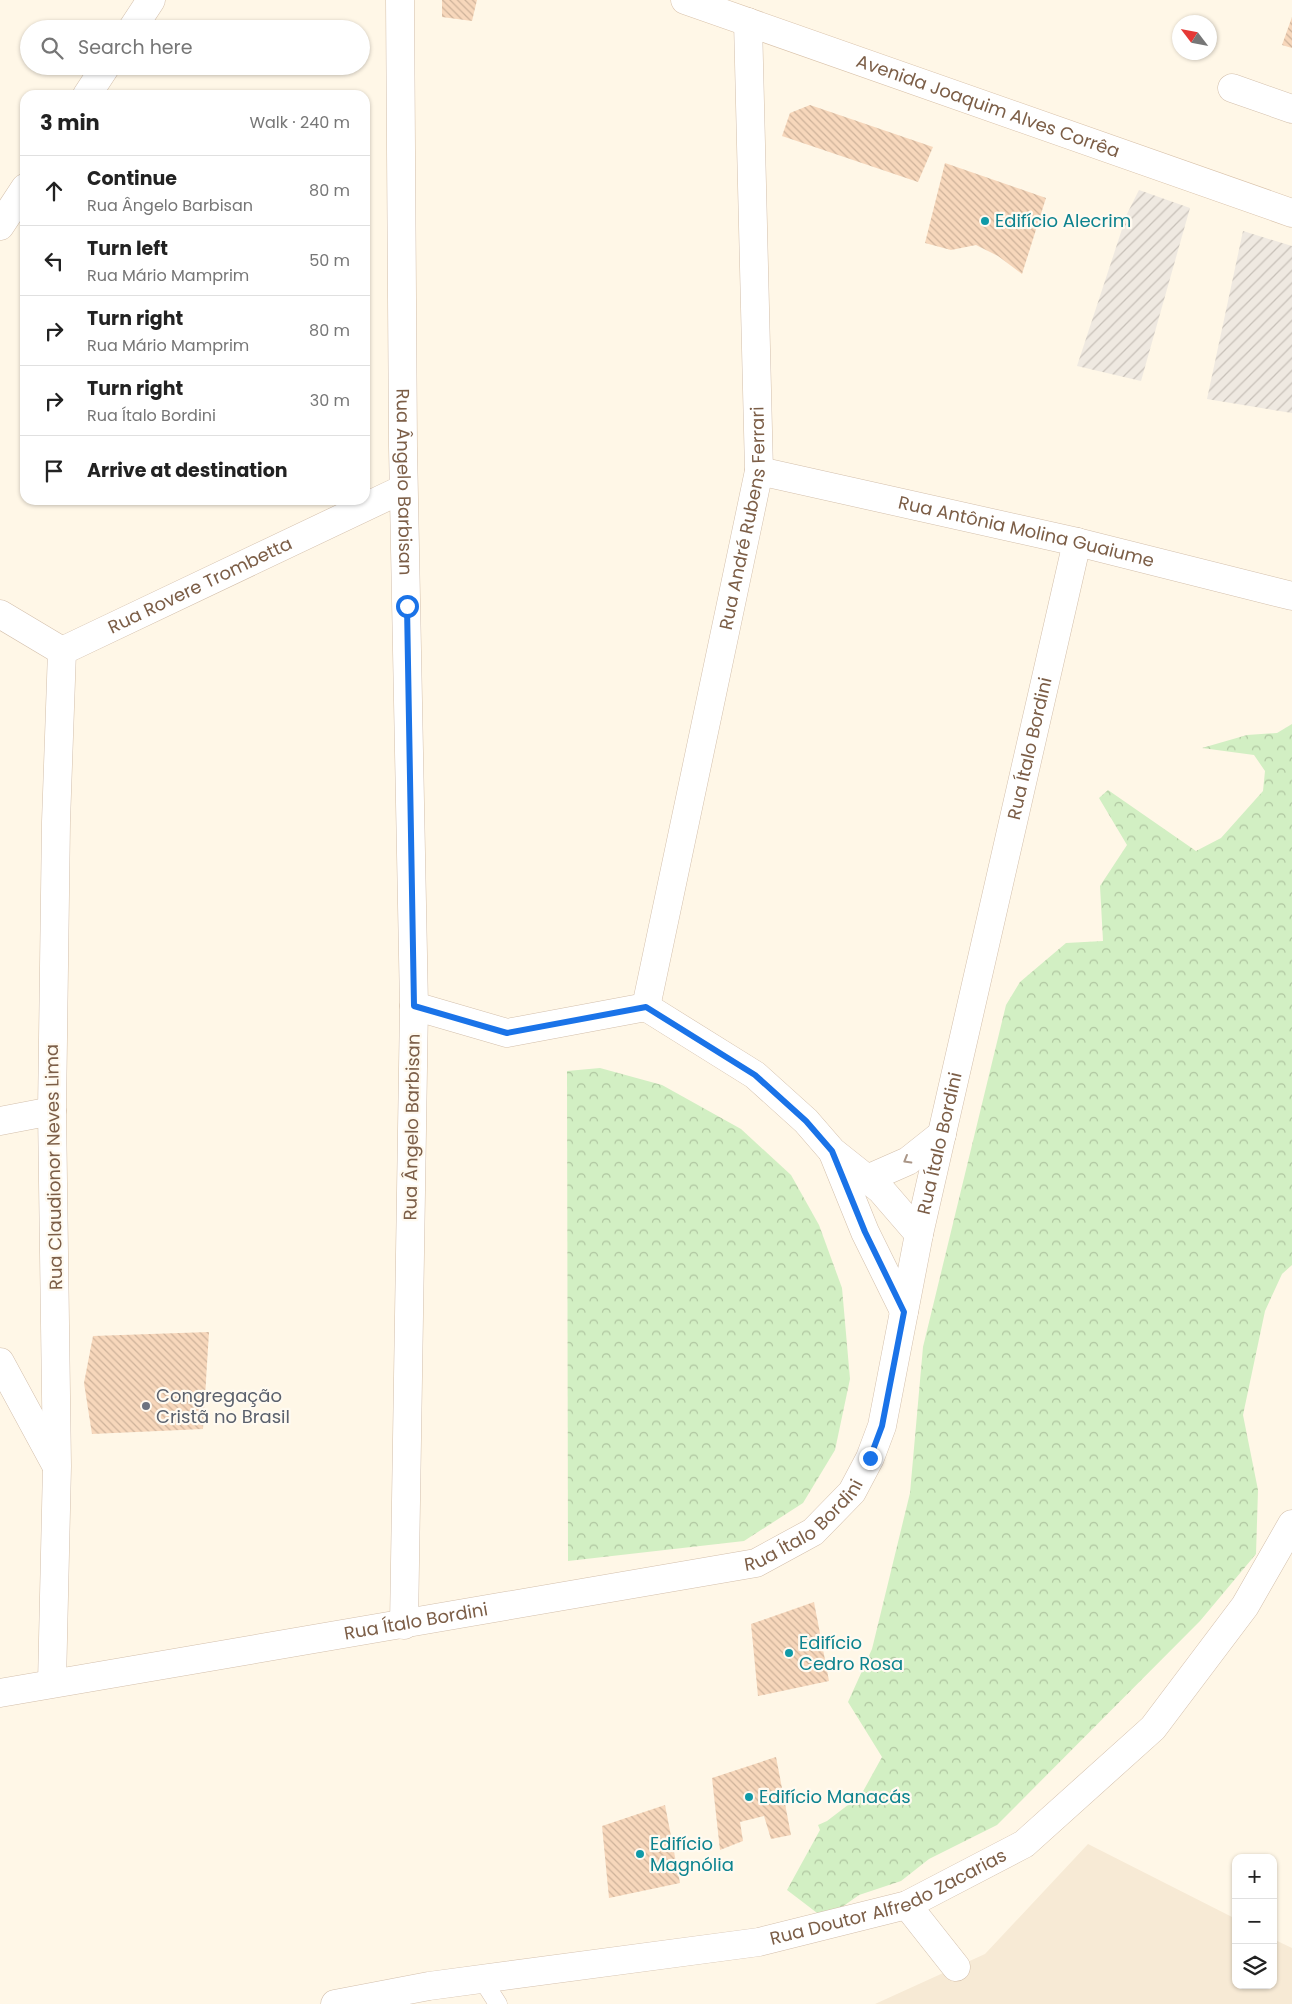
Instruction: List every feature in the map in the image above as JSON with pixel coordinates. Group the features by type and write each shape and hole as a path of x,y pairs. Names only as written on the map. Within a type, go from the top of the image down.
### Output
{"street":[{"path":"138,20 151,0"},
{"name":"Rua Ângelo Barbisan","path":"400,0 404,489 414,1006 404,1625"},
{"name":"Avenida Joaquim Alves Corrêa","path":"685,0 1292,213"},
{"name":"Rua André Rubens Ferrari","path":"646,1007 759,471 748,22"},
{"path":"90,90 100,75"},
{"path":"1232,88 1292,108"},
{"path":"0,226 20,196"},
{"name":"Rua Antônia Molina Guaiume","path":"759,471 1077,542 1292,596"},
{"name":"Rua Rovere Trombetta","path":"62,651 404,489"},
{"name":"Rua Ítalo Bordini","path":"0,1693 404,1625 756,1562 813,1532 852,1492 870,1458 882,1426 919,1234 1077,542"},
{"path":"0,614 62,651"},
{"name":"Rua Claudionor Neves Lima","path":"52,1683 57,1466 52,1111 56,822 62,651"},
{"path":"414,1006 507,1033 646,1007 755,1075 806,1121 832,1151 881,1190 919,1234"},
{"path":"0,1121 52,1111"},
{"path":"867,1179 908,1161 942,1134"},
{"path":"832,1151 865,1232 904,1312"},
{"path":"0,1362 57,1466"},
{"name":"Rua Doutor Alfredo Zacarias","path":"334,2004 430,1995 482,1979 759,1942 907,1905 1024,1844 1153,1728 1245,1606 1292,1524"},
{"path":"907,1905 956,1967"}],"lane":[{"path":"482,1979 498,2004"}],"shaded area":[{"path":"1139,190 1190,208 1141,381 1077,366 1127,214"},
{"path":"1243,231 1292,246 1292,413 1207,399"},
{"path":"1088,1844 1232,1917 1232,1989 1277,1989 1277,1941 1292,1948 1292,2004 875,2004 985,1954"}],"green space":[{"path":"1292,724 1292,1265 1282,1274 1265,1311 1243,1415 1258,1490 1256,1554 1200,1621 997,1825 929,1859 901,1881 859,1895 825,1919 787,1890 820,1830 818,1825 827,1821 861,1795 882,1757 848,1702 872,1649 910,1493 923,1347 1006,1005 1020,982 1066,943 1103,941 1100,886 1127,845 1099,798 1108,790 1196,851 1221,838 1263,791 1265,771 1254,755 1202,748 1247,735 1277,733"},
{"path":"600,1068 662,1085 741,1129 791,1175 819,1225 842,1288 850,1379 835,1450 803,1503 744,1541 568,1561 567,1071"}],"building":[{"path":"442,0 477,0 472,21 442,17"},
{"path":"1292,17 1292,48 1282,45"},
{"path":"810,105 933,147 918,182 782,136 790,113"},
{"name":"Edifício Alecrim","path":"945,163 1046,198 1022,274 998,256 976,245 951,250 925,243"},
{"name":"Congregação Cristã no Brasil","path":"209,1332 203,1429 92,1434 84,1383 93,1336"},
{"name":"Edifício Cedro Rosa","path":"814,1602 829,1681 758,1696 751,1624"},
{"name":"Edifício Manacás","path":"776,1757 791,1835 771,1839 764,1816 740,1822 743,1841 720,1850 712,1778"},
{"name":"Edifício Magnólia","path":"665,1805 680,1883 609,1898 602,1826"}],"place":[{"name":"Edifício Alecrim","path":"985,221"},
{"name":"Congregação Cristã no Brasil","path":"146,1406"},
{"name":"Edifício Cedro Rosa","path":"789,1653"},
{"name":"Edifício Manacás","path":"749,1797"},
{"name":"Edifício Magnólia","path":"640,1854"}],"route":[{"path":"407,606 414,1006 507,1033 646,1007 755,1075 806,1121 832,1151 865,1232 904,1312 882,1426 870,1458"}]}
